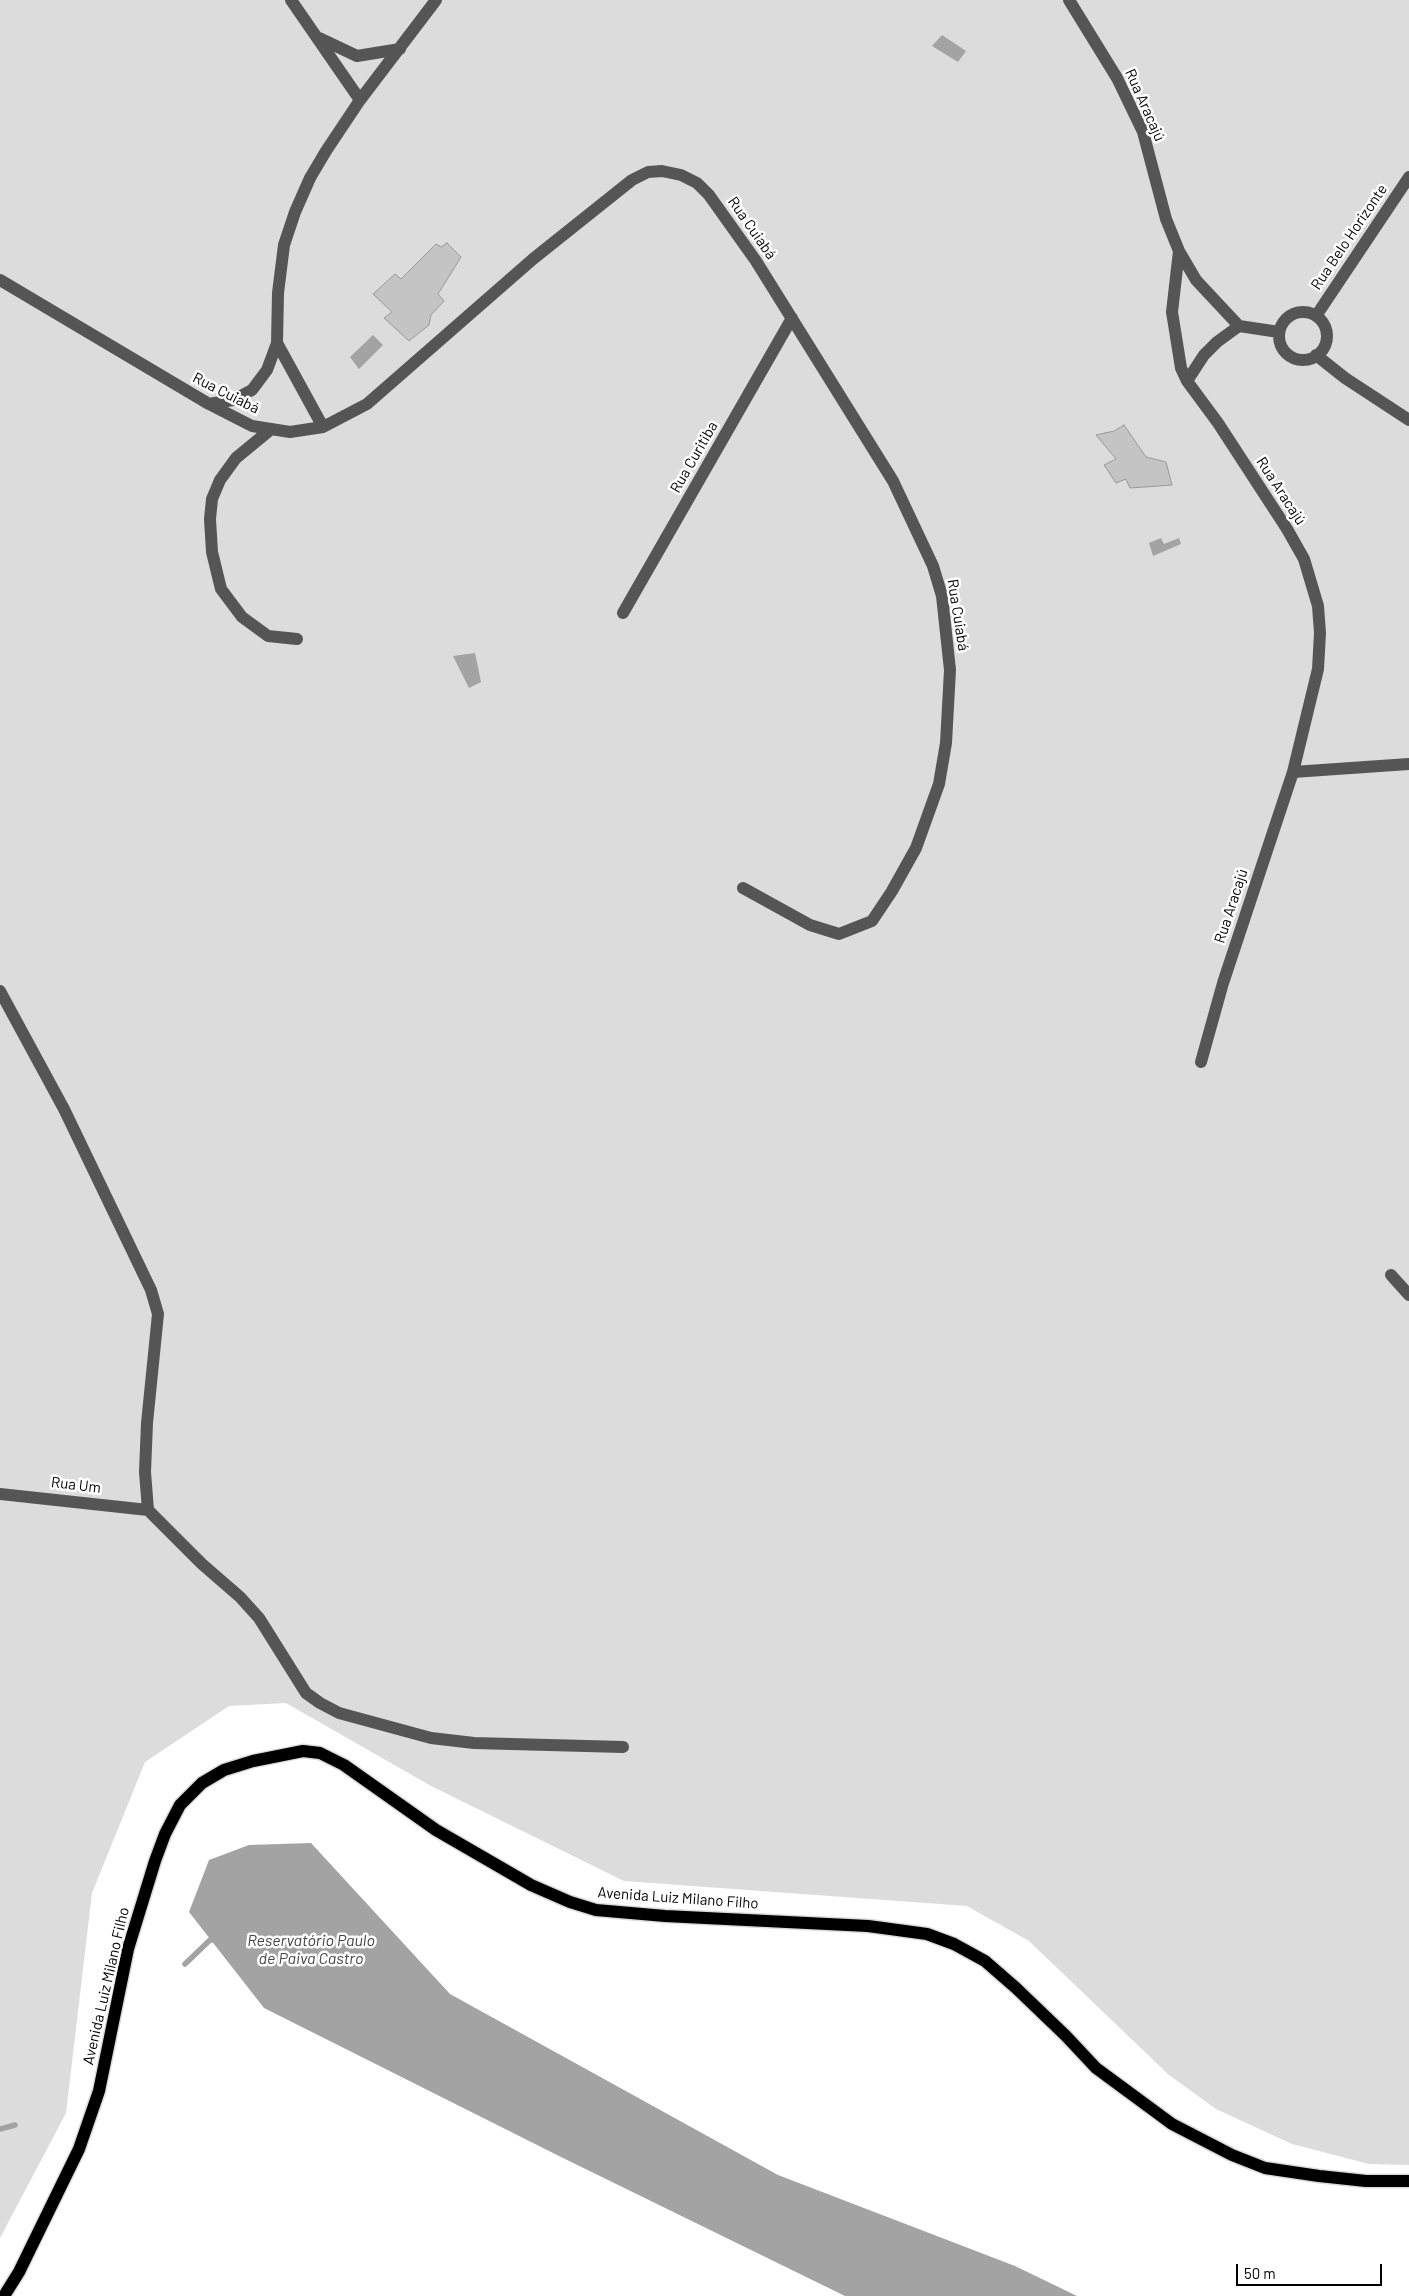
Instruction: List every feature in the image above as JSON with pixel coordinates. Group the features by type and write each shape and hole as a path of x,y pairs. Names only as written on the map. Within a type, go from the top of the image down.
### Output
{"main road":[{"name":"Avenida Luiz Milano Filho","path":"4,2296 19,2272 79,2149 99,2091 128,1949 164,1834 180,1806 202,1783 224,1770 253,1760 303,1750 320,1753 344,1766 436,1830 531,1885 570,1902 596,1910 665,1916 868,1926 928,1934 954,1944 985,1961 1066,2036 1096,2068 1172,2124 1232,2155 1265,2168 1366,2181 1409,2181"},
{"name":"Avenida Luiz Milano Filho","path":"15,2296 19,2272"}],"street":[{"path":"292,0 360,100"},
{"path":"209,404 233,400 252,390 267,370 277,343 279,283 284,245 295,212 310,178 360,100 436,0"},
{"name":"Rua Aracajú","path":"1069,0 1117,78 1143,132 1166,219 1179,251 1196,280 1213,301 1239,326"},
{"path":"315,36 357,56 400,49"},
{"name":"Rua Cuiabá","path":"0,280 209,404 252,426 290,432 323,427 367,404 533,258 632,180 648,172 662,171 681,175 697,183 709,195 756,261 893,481 933,566 942,596 950,670 946,743 939,784 916,848 892,891 872,921 840,934 810,925 743,888"},
{"name":"Rua Belo Horizonte","path":"1316,316 1409,177"},
{"name":"Rua Aracajú","path":"1179,251 1172,312 1180,368 1287,529 1304,559 1312,580 1318,606 1320,633 1318,669 1293,772 1223,983 1201,1062"},
{"path":"1300,312 1316,316 1325,328 1327,335 1322,350 1309,359 1294,358 1282,348 1279,332 1286,318 1300,312"},
{"name":"Rua Curitiba","path":"623,613 792,318"},
{"path":"1187,381 1204,355 1217,342 1239,326 1279,332"},
{"path":"277,343 294,378 323,427"},
{"path":"1316,355 1345,378 1409,420"},
{"path":"270,430 236,458 220,480 212,499 210,519 212,552 221,589 242,617 268,636 297,639"},
{"path":"1293,772 1409,764"},
{"path":"0,991 64,1109 153,1298 158,1314 147,1423 145,1472 148,1510 202,1564 240,1597 258,1618 306,1694 332,1710 385,1727 431,1738 474,1743 624,1748"},
{"path":"1391,1275 1409,1295"},
{"name":"Rua Um","path":"0,1494 148,1510"}],"shaded area":[{"path":"0,0 1409,0 1409,2165 1369,2164 1292,2144 1216,2109 1169,2075 1029,1941 967,1906 624,1881 431,1786 286,1703 229,1706 145,1762 92,1893 66,2113 0,2238"}],"water":[{"path":"942,35 966,51 958,62 932,46"},
{"path":"373,335 383,345 359,369 350,357"},
{"path":"1161,538 1164,544 1179,538 1181,544 1153,556 1149,543"},
{"path":"475,653 481,682 469,688 453,656"},
{"name":"Reservatório Paulo de Paiva Castro","path":"311,1843 450,1994 778,2175 1015,2266 1077,2296 845,2296 561,2157 264,2008 189,1912 209,1860 249,1845"}],"building":[{"path":"447,243 461,257 438,294 444,301 431,315 429,325 409,341 384,318 392,312 373,294 395,274 401,279 436,244 441,247"},
{"path":"1124,425 1146,457 1166,462 1172,485 1130,488 1126,479 1116,483 1104,465 1116,459 1096,435 1114,431"}],"waterway":[{"path":"185,1964 210,1940 218,1940"},
{"path":"0,2129 15,2125"}]}
